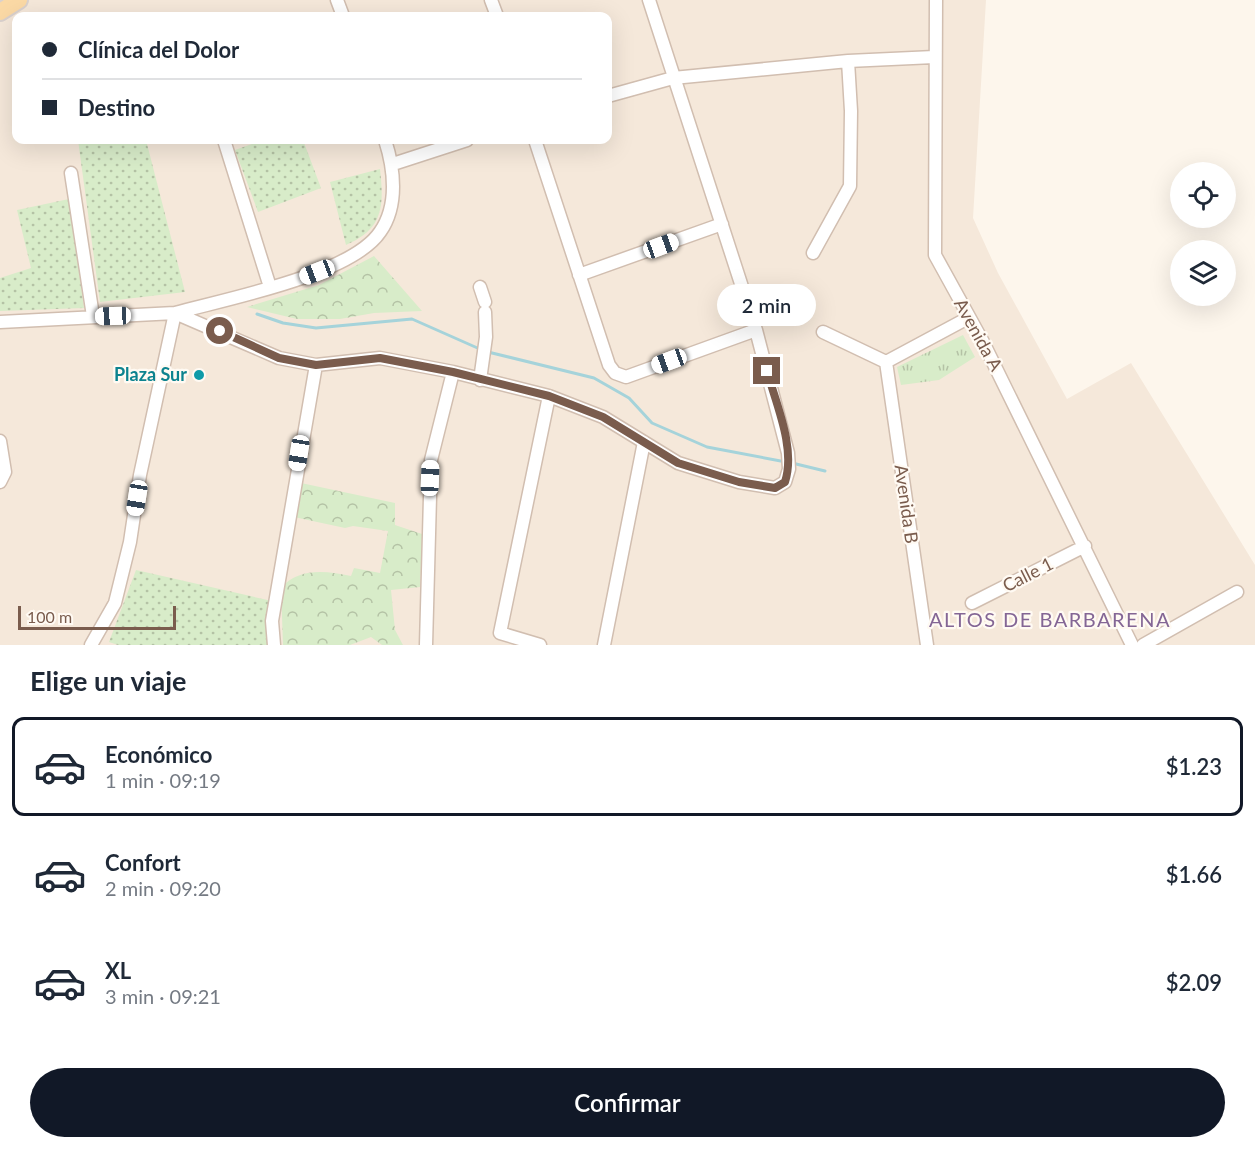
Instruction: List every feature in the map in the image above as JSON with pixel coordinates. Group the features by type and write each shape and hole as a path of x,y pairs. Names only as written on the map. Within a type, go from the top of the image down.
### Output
{"main road":[{"path":"0,12 19,0"}],"street":[{"path":"175,313 279,358 316,365 380,358 453,372 549,396 603,417 678,463 739,482 775,488 785,482 789,469 788,453 756,330 649,0"},
{"name":"Avenida A","path":"936,0 934,255 983,342 1132,645"},
{"path":"612,95 674,78 848,61 934,57"},
{"path":"813,253 850,186 851,111 848,61"},
{"path":"226,144 270,286"},
{"path":"0,322 175,313 270,286 336,264 368,246 381,231 388,215 393,164 386,144"},
{"path":"393,164 455,144"},
{"path":"536,144 609,365 620,376 626,377 756,330"},
{"path":"72,173 93,316"},
{"path":"579,275 722,224"},
{"path":"480,287 485,307 486,337 480,380"},
{"path":"91,645 115,603 130,542 140,475 175,313"},
{"path":"823,332 886,363 968,318"},
{"name":"Avenida B","path":"886,363 927,645"},
{"path":"274,645 272,621 316,365"},
{"path":"426,645 431,460 453,372"},
{"path":"540,645 500,633 549,396"},
{"path":"0,441 2,475"},
{"path":"604,645 644,442"},
{"name":"Calle 1","path":"972,603 1085,546"},
{"path":"1143,645 1237,592"}],"shaded area":[{"path":"0,0 986,0 973,218 998,273 1067,399 1131,363 1255,565 1255,645 0,645"}],"green space":[{"path":"79,144 147,144 185,292 100,302"},
{"path":"252,144 304,144 321,188 258,212 235,150"},
{"path":"380,169 381,205 375,223 359,239 346,245 330,182"},
{"path":"69,199 84,308 0,311 0,278 31,268 17,210"},
{"path":"374,256 422,311 374,313 340,319 297,319 247,307 319,285"},
{"path":"963,335 975,357 939,380 901,385 897,367"},
{"path":"301,483 395,503 395,525 422,534 420,587 391,590 395,630 403,645 382,645 371,637 350,645 283,645 281,588 296,577 314,572 351,576 354,568 380,573 388,531 353,526 345,528 294,517"},
{"path":"136,570 272,601 269,645 118,645 109,642"}],"waterway":[{"path":"257,314 283,323 316,328 412,319 482,350"},
{"path":"488,352 594,378 629,398 652,423 707,447 786,462"},
{"path":"792,463 825,471"}],"place":[{"name":"Plaza Sur","path":"199,375"}],"district":[{"name":"ALTOS DE BARBARENA","path":"1050,620"}],"route":[{"path":"220,331 279,358 316,365 380,358 453,372 549,396 603,417 678,463 739,482 775,488 785,482 789,469 788,453 767,371"}]}
